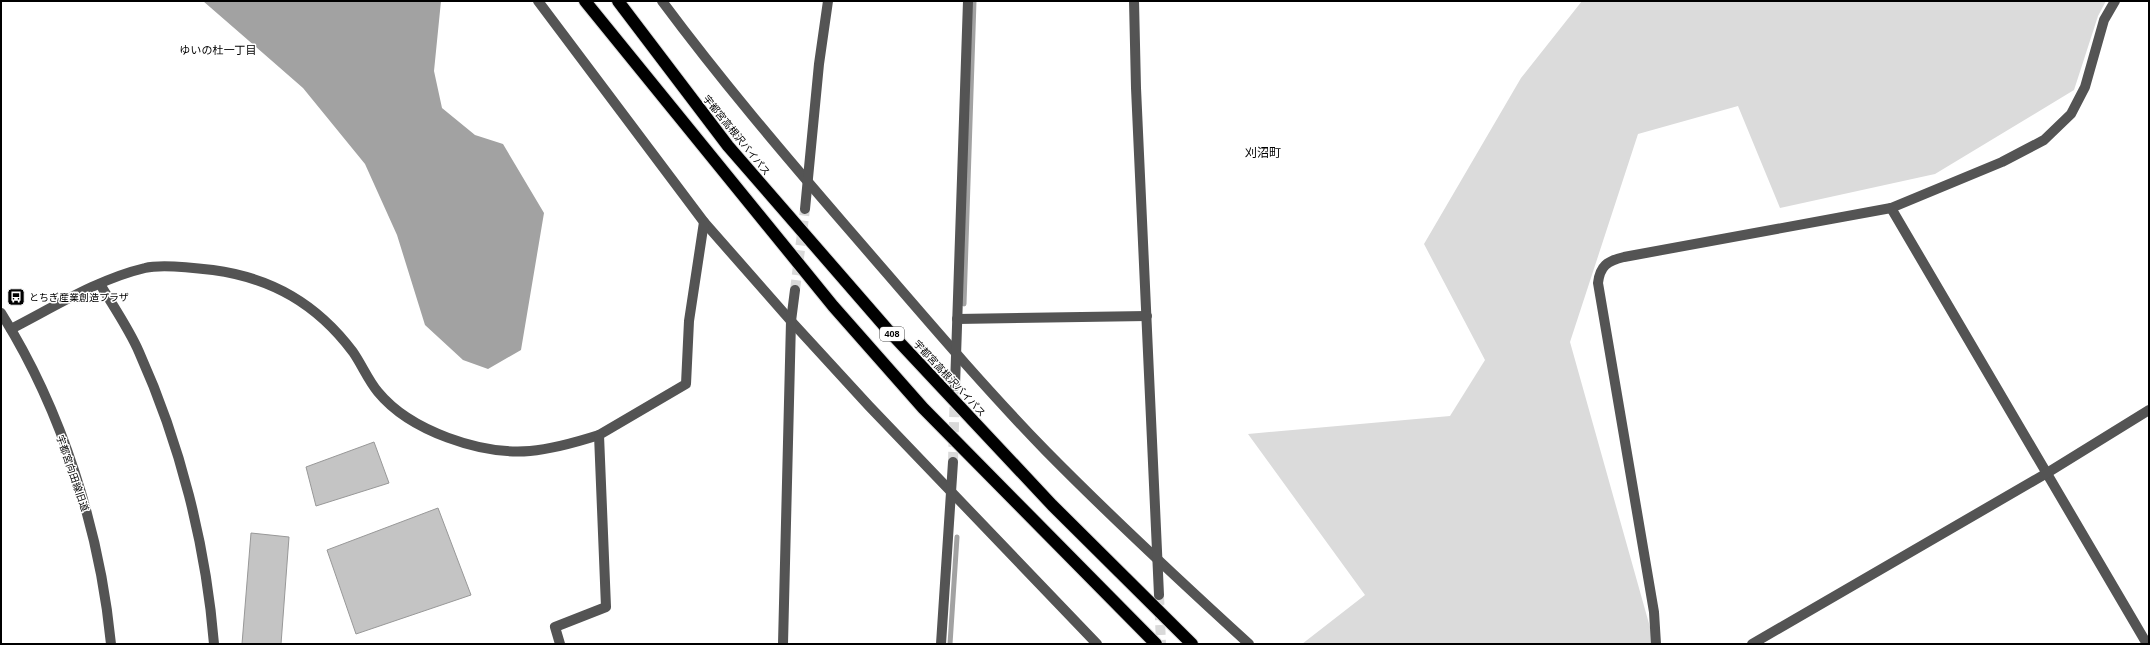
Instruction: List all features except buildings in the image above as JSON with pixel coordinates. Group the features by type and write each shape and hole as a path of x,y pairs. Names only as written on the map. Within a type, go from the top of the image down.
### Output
{"highway":[{"name":"408","path":"585,1 828,300 923,408 1156,644"},
{"name":"宇都宮高根沢バイパス","path":"618,1 728,146 887,329 1052,505 1192,644"}],"street":[{"path":"538,1 704,222 791,321 1097,644"},
{"path":"662,1 721,79 808,182 956,352 1045,450 1157,560 1249,644"},
{"path":"805,210 819,64 828,1"},
{"path":"955,386 968,1"},
{"path":"1134,1 1136,88 1159,595"},
{"path":"1656,644 1654,612 1598,283 1599,272 1606,264 1624,257 1891,208 2002,162 2044,140 2071,114 2085,86 2104,20 2115,1"},
{"path":"1891,208 2147,644"},
{"path":"11,329 100,284 147,267 199,268 240,274 281,288 320,316 353,352 378,393 412,421 450,439 487,449 530,451 579,442 599,435 686,384 688,321 704,222"},
{"path":"100,284 139,352 180,463 199,541 212,614 214,644"},
{"path":"783,644 791,321 795,290"},
{"name":"宇都宮向田線旧道","path":"1,313 36,377 77,479 92,528 103,579 112,644"},
{"path":"957,319 1147,316"},
{"path":"1752,644 2047,473 2149,410"},
{"path":"560,644 555,627 606,606 599,435"},
{"path":"941,644 953,462"}],"shaded area":[{"path":"203,1 441,1 434,71 442,108 475,135 503,144 544,213 521,350 488,369 463,360 425,325 397,235 365,164 303,88"},
{"path":"1582,1 2106,1 2098,16 2074,90 1935,174 1780,208 1738,106 1638,134 1570,342 1653,638 1652,644 1302,644 1365,595 1248,434 1450,416 1485,360 1424,244 1521,78"}],"waterway":[{"path":"964,304 974,1"},
{"path":"950,644 957,537"}],"tunnel":[{"path":"795,290 805,209"},
{"path":"953,462 955,386"},
{"path":"1159,595 1161,644"}],"place":[{"name":"とちぎ産業創造プラザ","path":"16,297"}],"district":[{"name":"ゆいの杜一丁目","path":"218,50"},
{"name":"刈沼町","path":"1263,153"}]}
